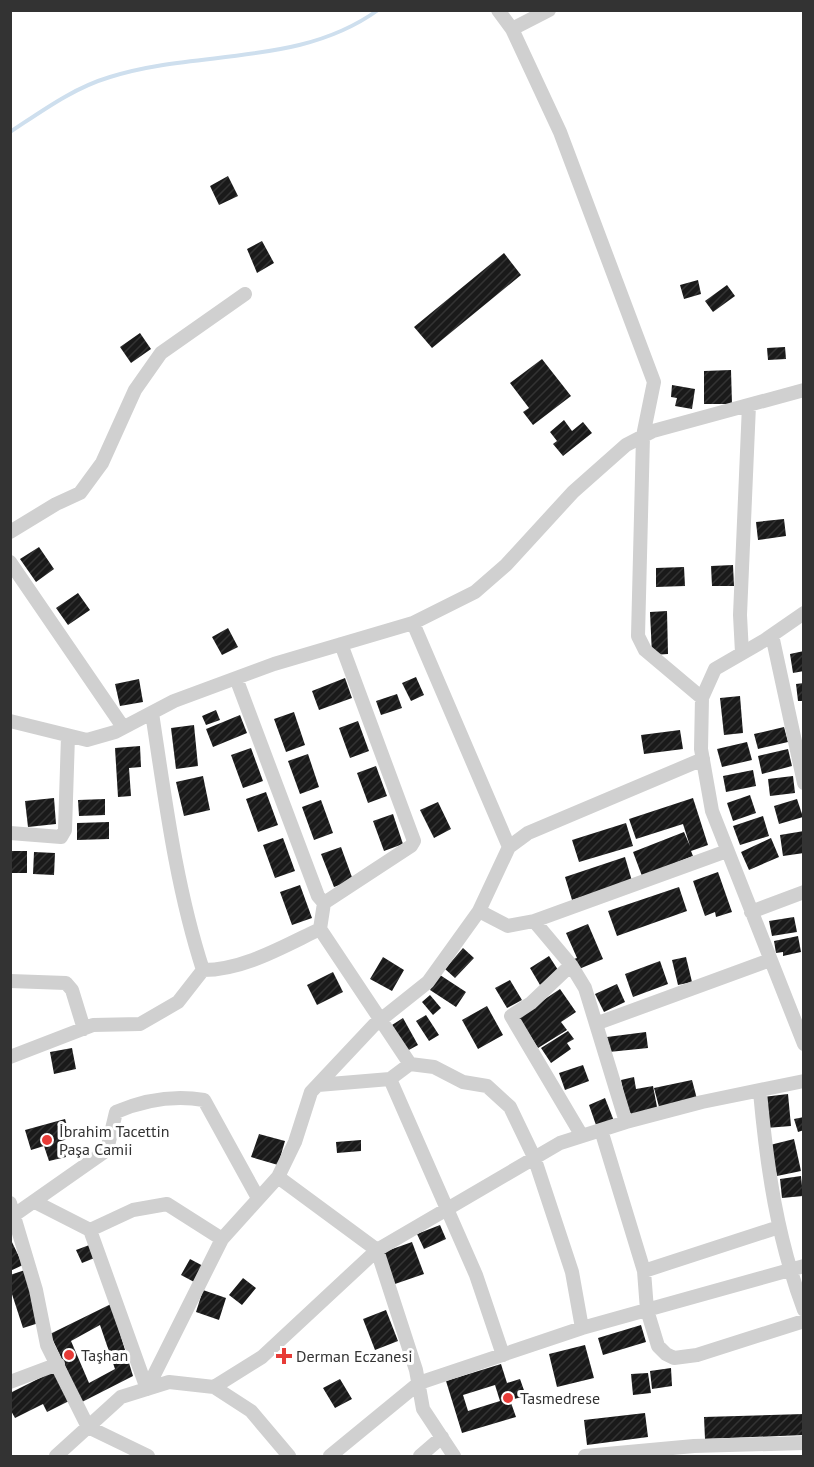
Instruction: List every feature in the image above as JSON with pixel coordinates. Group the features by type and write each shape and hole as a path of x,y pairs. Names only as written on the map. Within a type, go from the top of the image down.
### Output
{"street":[{"path":"498,10 512,29 560,132 654,381 643,436 638,636 645,650 702,698"},
{"path":"512,29 549,10"},
{"path":"10,532 56,504 80,494 102,463 135,390 161,353 245,294"},
{"path":"10,721 87,740 123,727 174,701 236,678 413,623 475,592 506,565 573,492 626,445 643,436 804,390"},
{"path":"742,653 740,615 749,405"},
{"path":"10,562 123,727"},
{"path":"804,613 715,669 702,698 703,759 712,811 804,1044"},
{"path":"413,623 509,846"},
{"path":"772,635 804,783"},
{"path":"341,644 414,841 411,846 324,903 320,929 410,1064"},
{"path":"236,678 318,896 324,903"},
{"path":"152,713 167,810 194,941 203,970"},
{"path":"10,833 61,837 65,830 69,736"},
{"path":"147,1389 222,1239 278,1177 295,1142 311,1092 381,1019 428,982 479,911 509,846 528,833 703,759"},
{"path":"479,911 508,926 534,921 727,851"},
{"path":"752,912 804,892"},
{"path":"534,921 571,965 585,988 598,1023 626,1122"},
{"path":"203,970 214,970 256,958 320,929"},
{"path":"598,1023 770,960"},
{"path":"571,965 531,1003 511,1016 582,1136"},
{"path":"10,1057 93,1025 140,1024 178,1002 203,970"},
{"path":"10,981 66,983 72,990 84,1029"},
{"path":"318,1084 390,1080 410,1064 434,1067 453,1079 487,1086 510,1107 534,1157 572,1272 582,1328"},
{"path":"390,1080 476,1275 503,1355"},
{"path":"214,1387 262,1357 377,1250 560,1143 626,1122 702,1102 804,1082"},
{"path":"760,1092 768,1176 789,1270 804,1310"},
{"path":"148,1456 88,1427 47,1345 36,1290 12,1212 35,1202 107,1150 116,1112 140,1102 187,1097 204,1100 258,1198"},
{"path":"601,1130 644,1271 647,1310 658,1346 674,1358 697,1355 804,1322"},
{"path":"278,1177 377,1250 419,1383 423,1409 454,1456"},
{"path":"35,1202 90,1230 147,1389"},
{"path":"90,1230 133,1210 167,1204 222,1239"},
{"path":"644,1271 779,1227"},
{"path":"330,1456 419,1383 582,1328 804,1266"},
{"path":"10,1382 58,1364"},
{"path":"56,1456 121,1398 169,1382 214,1387 251,1411 285,1455"},
{"path":"420,1456 442,1437"},
{"path":"120,1442 125,1456"},
{"path":"585,1456 694,1446 804,1443"}],"building":[{"path":"228,176 238,196 219,205 210,186"},
{"path":"262,241 274,263 257,273 247,249"},
{"path":"504,253 521,275 432,348 414,327"},
{"path":"698,280 701,294 684,299 680,285"},
{"path":"727,285 735,296 713,312 705,301"},
{"path":"140,333 151,349 131,363 120,347"},
{"path":"785,347 786,359 768,360 767,348"},
{"path":"542,359 571,396 533,425 523,412 529,408 510,383"},
{"path":"731,370 732,404 704,404 704,371"},
{"path":"672,385 695,389 692,409 675,406 677,398 671,397"},
{"path":"564,420 572,431 583,422 592,433 563,456 553,444 557,441 550,432"},
{"path":"784,519 786,536 758,540 756,522"},
{"path":"39,547 54,569 36,582 20,559"},
{"path":"733,565 734,586 712,586 711,566"},
{"path":"684,567 685,586 656,587 656,568"},
{"path":"78,593 90,610 68,625 56,608"},
{"path":"667,611 668,654 652,655 650,612"},
{"path":"228,628 238,647 222,655 212,637"},
{"path":"804,651 804,671 793,673 790,654"},
{"path":"416,677 424,695 411,701 402,683"},
{"path":"345,678 352,698 319,710 312,691"},
{"path":"139,679 143,702 120,706 115,684"},
{"path":"804,683 804,701 798,701 796,684"},
{"path":"397,694 402,708 381,715 376,701"},
{"path":"740,696 743,733 724,735 720,698"},
{"path":"216,710 220,720 206,725 202,716"},
{"path":"294,712 305,745 286,752 274,719"},
{"path":"240,715 247,733 213,747 206,729"},
{"path":"358,721 369,751 350,758 339,728"},
{"path":"194,725 198,766 176,769 171,728"},
{"path":"784,727 788,742 758,749 754,734"},
{"path":"680,730 683,749 644,754 641,735"},
{"path":"747,742 752,760 722,767 717,749"},
{"path":"140,746 141,767 129,768 131,796 118,797 115,748"},
{"path":"251,748 263,781 243,788 231,755"},
{"path":"788,749 792,766 762,774 758,756"},
{"path":"308,754 319,787 300,794 288,761"},
{"path":"376,766 387,796 368,803 357,773"},
{"path":"753,770 756,786 726,792 723,776"},
{"path":"203,776 210,810 184,816 176,782"},
{"path":"793,776 795,793 770,796 768,779"},
{"path":"266,792 278,825 258,832 246,799"},
{"path":"750,795 756,813 733,821 727,803"},
{"path":"54,798 56,824 28,827 25,801"},
{"path":"693,798 708,845 691,851 693,856 642,876 633,852 684,832 690,846 683,824 636,839 629,819"},
{"path":"105,799 105,815 79,816 78,800"},
{"path":"797,799 803,817 779,824 774,806"},
{"path":"321,800 333,833 314,840 302,807"},
{"path":"438,802 451,829 434,838 420,810"},
{"path":"393,814 403,844 384,851 373,821"},
{"path":"763,816 769,836 740,845 733,826"},
{"path":"109,822 109,839 77,840 77,823"},
{"path":"626,823 633,846 579,862 572,840"},
{"path":"804,831 804,853 783,856 780,835"},
{"path":"283,838 295,871 275,878 263,845"},
{"path":"771,838 779,857 749,870 741,852"},
{"path":"341,847 353,880 334,887 321,854"},
{"path":"10,851 27,851 27,873 10,873"},
{"path":"34,852 55,853 54,875 33,874"},
{"path":"625,857 632,881 572,900 565,877"},
{"path":"718,872 732,912 716,917 715,912 705,916 693,881"},
{"path":"300,885 312,918 292,925 280,892"},
{"path":"679,887 687,911 617,936 608,911"},
{"path":"794,917 797,932 772,936 769,921"},
{"path":"588,924 603,959 579,969 574,959 577,958 566,933"},
{"path":"798,936 801,952 783,956 783,952 776,953 774,941"},
{"path":"463,948 474,958 455,978 445,969"},
{"path":"549,956 560,973 540,985 530,968"},
{"path":"383,957 404,970 392,991 370,979"},
{"path":"686,957 692,982 678,985 672,960"},
{"path":"660,961 668,984 633,997 625,974"},
{"path":"333,972 343,992 317,1005 307,985"},
{"path":"440,975 466,992 456,1007 430,990"},
{"path":"510,980 522,1000 507,1008 495,988"},
{"path":"617,984 625,1002 604,1012 595,994"},
{"path":"560,989 576,1012 561,1022 567,1030 538,1048 518,1017"},
{"path":"430,995 441,1008 433,1015 422,1002"},
{"path":"487,1006 503,1035 478,1049 462,1020"},
{"path":"426,1015 439,1035 429,1041 416,1021"},
{"path":"403,1018 418,1045 407,1051 392,1025"},
{"path":"568,1031 574,1039 567,1043 571,1049 551,1063 541,1048"},
{"path":"646,1032 648,1048 609,1052 607,1037"},
{"path":"72,1048 76,1069 54,1074 50,1052"},
{"path":"583,1065 589,1081 565,1090 559,1073"},
{"path":"634,1077 636,1089 653,1086 658,1112 629,1118 621,1080"},
{"path":"692,1080 697,1099 659,1107 654,1088"},
{"path":"788,1094 791,1126 766,1128 763,1097"},
{"path":"605,1098 614,1121 597,1128 589,1105"},
{"path":"804,1117 804,1130 798,1132 794,1119"},
{"name":"İbrahim Tacettin Paşa Camii","path":"65,1119 71,1138 61,1141 66,1157 49,1161 44,1146 31,1150 25,1130"},
{"path":"259,1134 285,1141 278,1165 251,1157"},
{"path":"794,1139 801,1171 777,1176 770,1145"},
{"path":"361,1140 361,1151 337,1153 336,1142"},
{"path":"801,1176 803,1196 782,1198 780,1179"},
{"path":"440,1225 446,1239 424,1249 417,1234"},
{"path":"10,1238 23,1265 10,1271"},
{"path":"412,1242 424,1274 392,1285 381,1253"},
{"path":"92,1244 97,1257 82,1263 76,1250"},
{"path":"190,1259 205,1267 196,1283 181,1275"},
{"path":"25,1270 42,1322 23,1328 10,1288 10,1275"},
{"path":"243,1278 256,1288 242,1305 229,1295"},
{"path":"203,1290 226,1298 219,1320 196,1312"},
{"name":"Taşhan","path":"111,1304 133,1376 82,1402 50,1334","holes":["100,1325 115,1369 89,1383 71,1341"]},
{"path":"386,1310 398,1341 375,1350 363,1319"},
{"path":"641,1325 646,1342 603,1355 598,1338"},
{"path":"585,1345 594,1378 557,1387 549,1354"},
{"name":"Tasmedrese","path":"501,1364 507,1383 520,1379 526,1396 510,1400 516,1417 462,1433 446,1381","holes":["495,1385 500,1401 468,1411 463,1395"]},
{"path":"671,1368 672,1386 652,1389 650,1371"},
{"path":"54,1371 69,1401 47,1412 43,1404 15,1418 10,1409 10,1393"},
{"path":"648,1373 651,1393 633,1395 631,1374"},
{"path":"340,1379 352,1399 335,1408 323,1388"},
{"path":"645,1413 648,1437 587,1445 584,1420"},
{"path":"804,1414 804,1435 705,1439 704,1417"}],"waterway":[{"path":"10,132 71,94 110,77 144,68 282,49 315,41 347,28 378,10"}],"place":[{"name":"İbrahim Tacettin Paşa Camii","path":"47,1140"},
{"name":"Taşhan","path":"69,1355"},
{"name":"Derman Eczanesi","path":"284,1356"},
{"name":"Tasmedrese","path":"508,1398"}]}
